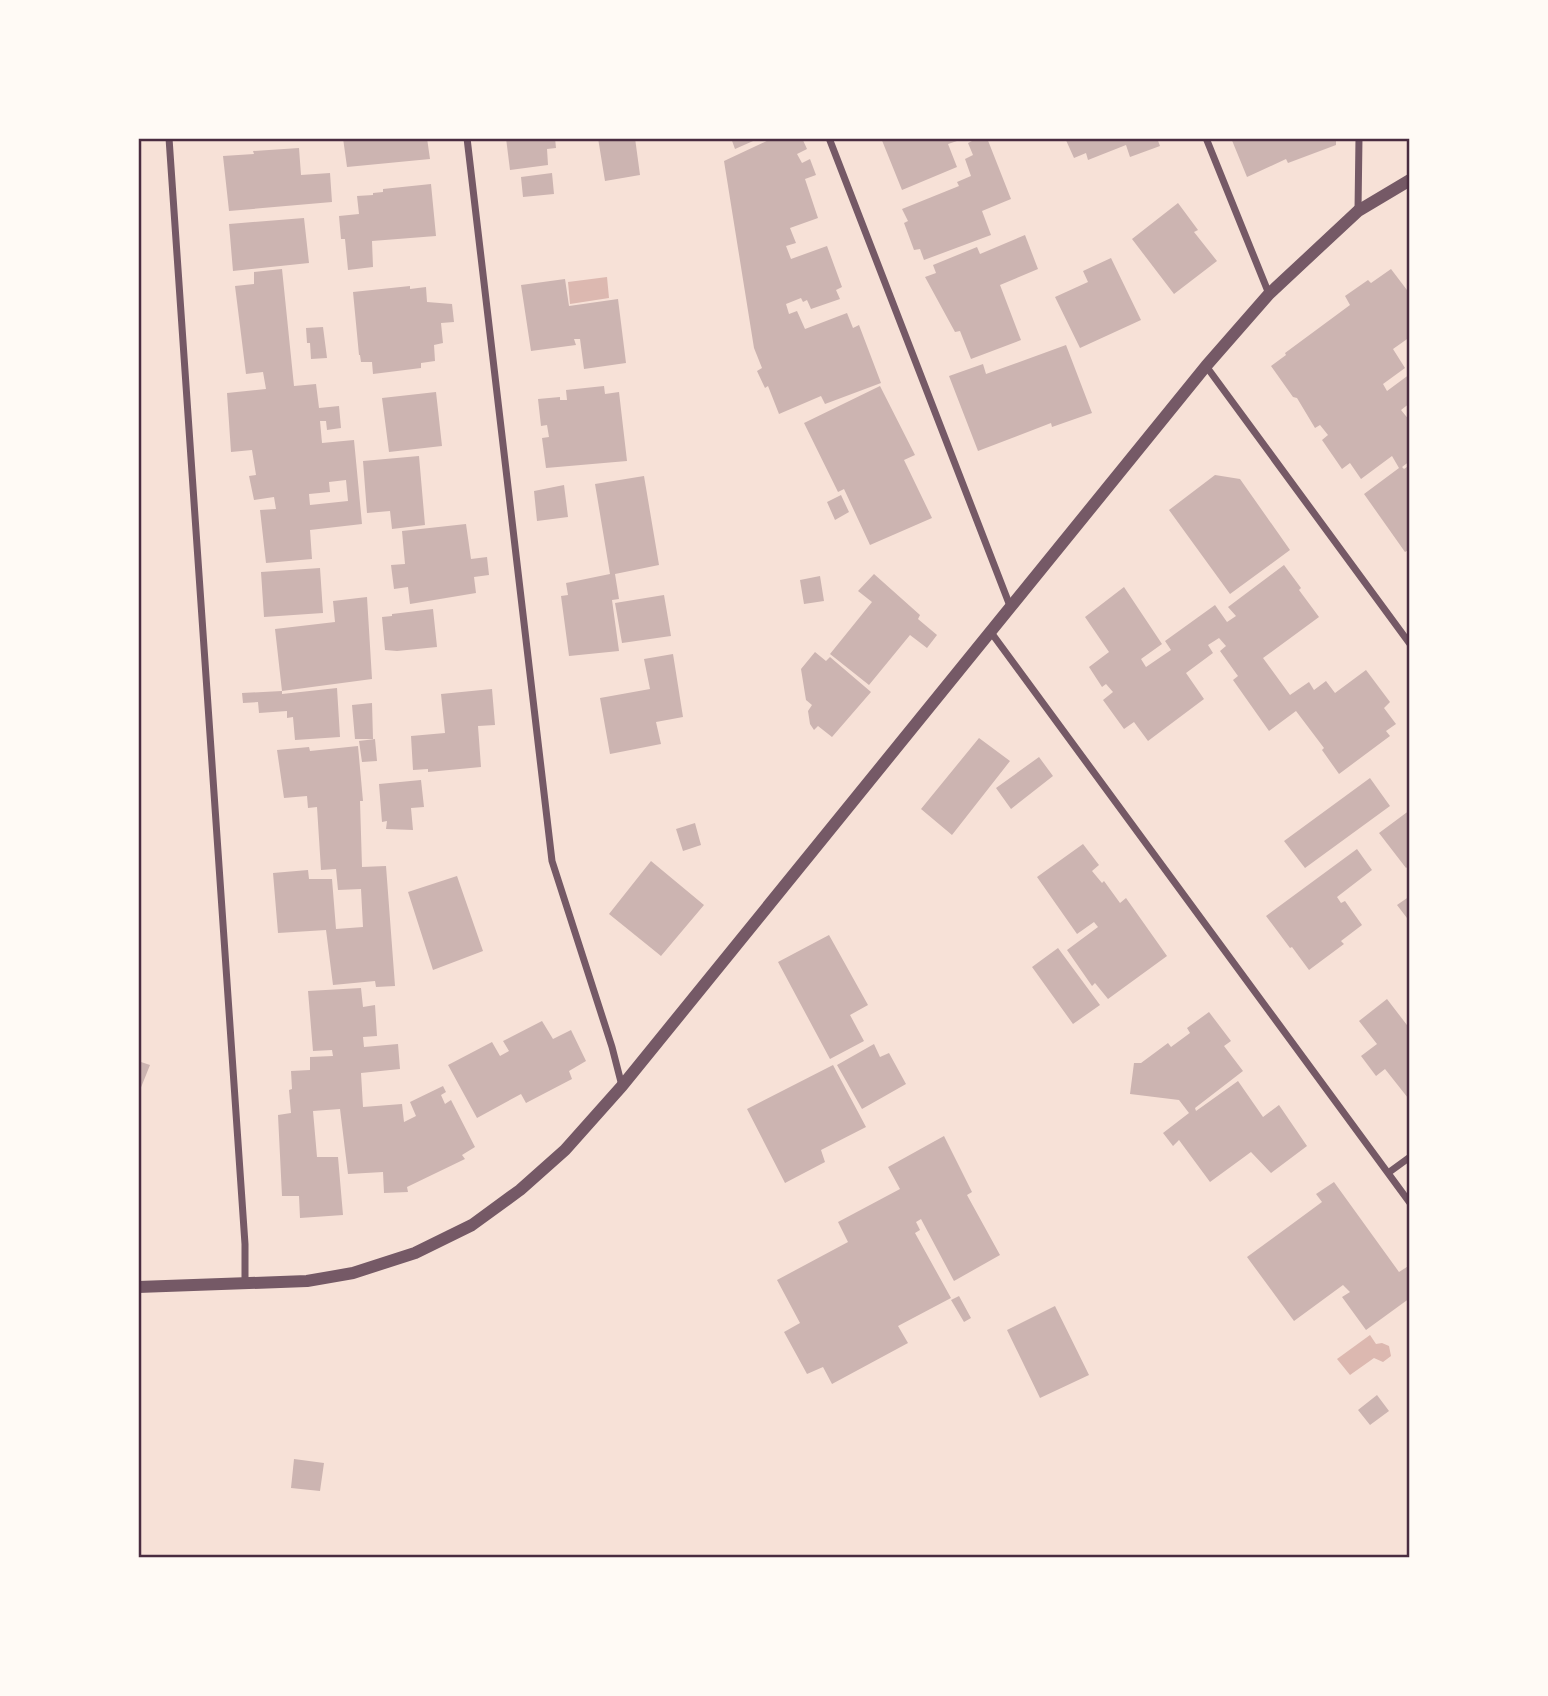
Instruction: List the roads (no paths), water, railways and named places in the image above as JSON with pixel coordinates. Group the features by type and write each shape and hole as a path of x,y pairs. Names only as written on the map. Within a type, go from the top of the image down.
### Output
{"street":[{"path":"169,138 245,1244 245,1284"},
{"path":"467,138 552,861 612,1046 622,1086"},
{"path":"829,138 1010,606"},
{"path":"1206,138 1269,294"},
{"path":"1359,138 1359,211"},
{"path":"138,1287 307,1281 353,1273 415,1253 472,1224 520,1190 565,1150 622,1086 989,631 1206,366 1269,294 1359,211 1410,180"},
{"path":"1206,366 1410,645"},
{"path":"989,631 1410,1203"},
{"path":"1388,1173 1410,1157"}]}
